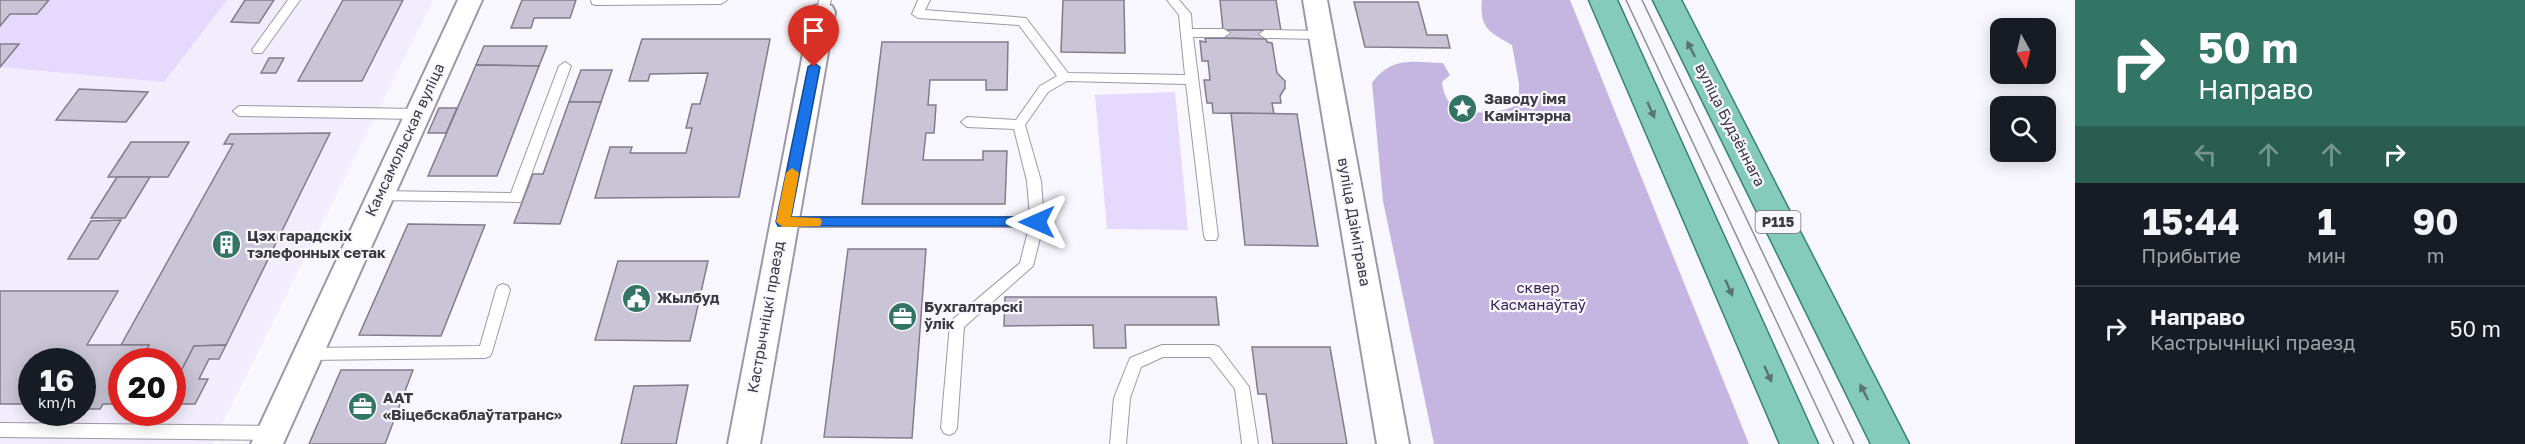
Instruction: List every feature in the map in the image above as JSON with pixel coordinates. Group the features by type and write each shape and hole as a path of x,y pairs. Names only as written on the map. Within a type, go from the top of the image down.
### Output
{"main road":[{"path":"1603,0 1799,444"},
{"name":"вуліца Будзённага","path":"1667,0 1890,444"}],"street":[{"name":"Камсамольская вуліца","path":"269,438 378,196 470,0"},
{"name":"вуліца Дзімітрава","path":"1315,0 1393,444"},
{"name":"Кастрычніцкі праезд","path":"744,444 824,6"}],"lane":[{"path":"258,50 294,0"},
{"path":"596,1 721,0"},
{"path":"924,0 918,14 1022,21 1065,76"},
{"path":"1173,0 1185,14 1211,236"},
{"path":"1187,33 1224,33"},
{"path":"1265,34 1321,35"},
{"path":"378,196 516,198 565,66"},
{"path":"949,428 957,324 1026,266 1037,222 1034,181 1019,125 1044,89 1065,76 1192,80"},
{"path":"239,111 417,114"},
{"path":"967,122 1019,125"},
{"path":"783,222 1037,222"},
{"path":"308,354 484,352 503,290"},
{"path":"1118,444 1122,398 1135,363 1162,351 1214,351 1242,387 1250,444"},
{"path":"0,430 269,438"}],"shaded area":[{"path":"0,0 433,0 212,444 0,444"},
{"path":"0,0 227,0 164,82 0,67"},
{"path":"1175,92 1188,230 1107,229 1095,95"}],"green space":[{"name":"сквер Касманаўтаў","path":"1482,0 1570,0 1749,444 1434,444 1383,201 1372,83 1379,74 1395,65 1412,62 1443,63 1450,75 1442,82 1444,91 1449,102 1457,108 1474,112 1495,112 1519,103 1519,84 1512,45 1492,33 1484,23"}],"building":[{"path":"0,0 49,0 37,14 10,14 0,26"},
{"path":"245,0 274,0 259,23 231,22"},
{"path":"343,0 403,0 362,81 298,81"},
{"path":"522,0 576,0 570,18 534,18 531,28 511,28"},
{"path":"1063,0 1124,0 1125,53 1061,52"},
{"path":"1220,0 1276,0 1281,31 1223,30"},
{"path":"1354,2 1418,2 1427,35 1447,35 1450,48 1365,47"},
{"path":"1223,30 1265,30 1266,39 1224,38"},
{"path":"1205,38 1266,39 1267,42 1272,43 1277,73 1285,81 1285,88 1280,96 1281,103 1272,103 1274,114 1213,113 1212,103 1207,103 1204,80 1210,80 1208,61 1202,61 1200,41 1206,42"},
{"path":"642,39 770,39 739,197 595,198 610,147 632,147 630,153 686,153 692,128 686,128 692,104 700,104 708,73 650,74 648,81 629,81"},
{"path":"882,42 1008,42 1007,90 986,90 986,80 930,80 928,105 936,105 934,133 926,133 923,160 983,160 983,151 1007,151 1005,204 862,204"},
{"path":"0,44 19,44 0,67"},
{"path":"484,46 547,46 539,66 476,65"},
{"path":"269,58 284,58 276,73 261,73"},
{"path":"476,65 539,66 497,176 428,176"},
{"path":"581,70 612,70 601,102 569,102"},
{"path":"79,89 148,92 126,122 56,120"},
{"path":"569,102 601,102 560,224 514,223 533,174 543,174"},
{"path":"439,108 457,108 446,133 428,133"},
{"path":"1231,113 1297,114 1318,246 1245,245"},
{"name":"Цэх гарадскіх тэлефонных сетак","path":"330,133 226,345 194,346 186,362 186,348 121,345 233,144 224,144 230,134"},
{"path":"131,142 189,142 168,177 108,177"},
{"path":"117,177 150,177 125,218 91,218"},
{"path":"121,220 98,259 68,259 91,221"},
{"path":"408,224 485,225 441,336 359,335"},
{"path":"848,249 926,249 912,438 824,437"},
{"path":"618,261 708,261 690,341 595,340"},
{"path":"0,291 118,291 87,345 149,345 147,348 108,348 108,404 103,404 100,409 96,409 96,348 18,348 18,404 0,404"},
{"path":"1005,297 1216,297 1219,325 1125,325 1126,348 1094,348 1093,325 1004,326"},
{"path":"226,345 219,359 209,359 199,379 208,379 195,404 186,404 186,362 194,346"},
{"path":"1252,347 1330,347 1347,444 1273,444 1266,394 1258,394"},
{"name":"ААТ «Віцебскаблаўтатранс»","path":"341,370 413,370 385,444 309,444"},
{"path":"688,385 676,444 621,444 634,386"}],"tram line":[{"path":"1626,0 1834,444"},
{"path":"1642,0 1854,444"}],"slow traffic":[{"path":"792,173 783,222 816,222"}],"place":[{"name":"Заводу імя Камінтэрна","path":"1463,108"},
{"name":"Цэх гарадскіх тэлефонных сетак","path":"226,245"},
{"name":"Жылбуд","path":"636,298"},
{"name":"Бухгалтарскі ўлік","path":"903,316"},
{"name":"ААТ «Віцебскаблаўтатранс»","path":"362,407"}],"route":[{"path":"814,67 783,222 1037,222"}]}
